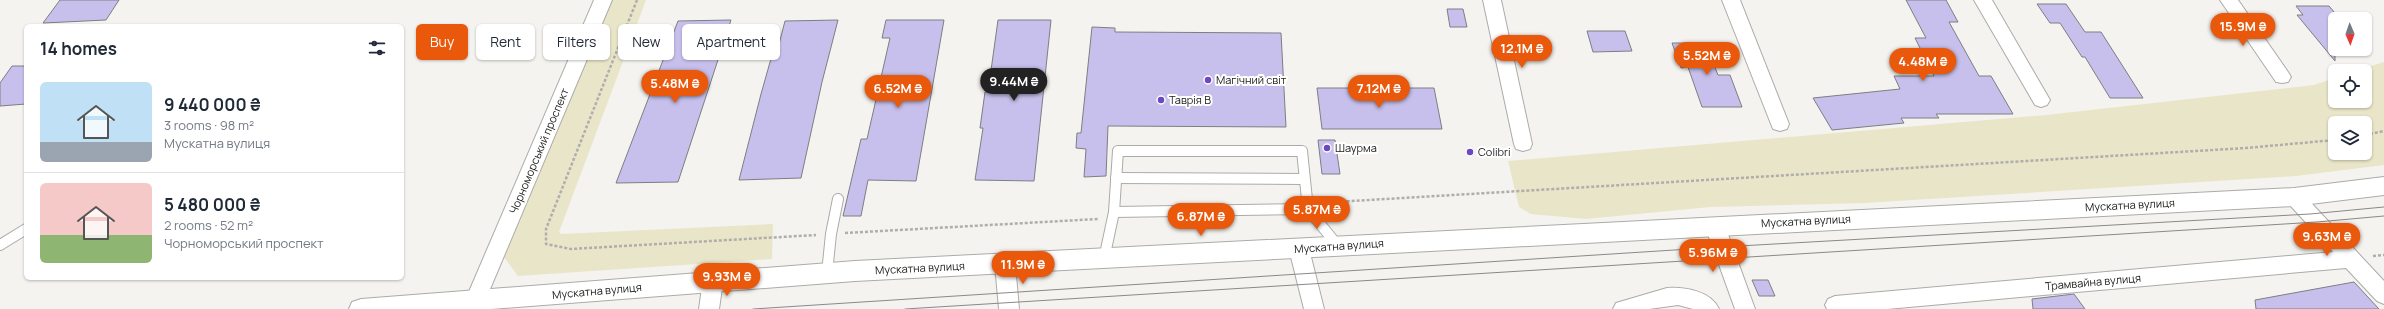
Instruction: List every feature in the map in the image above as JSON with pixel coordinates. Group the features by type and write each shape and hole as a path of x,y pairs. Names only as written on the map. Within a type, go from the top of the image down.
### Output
{"street":[{"name":"Чорноморський проспект","path":"475,301 602,0"},
{"path":"1492,0 1523,144"},
{"path":"1731,0 1780,124"},
{"path":"1983,0 2041,100"},
{"path":"2229,0 2282,77"},
{"name":"Мускатна вулиця","path":"361,309 475,301 522,303 713,282 828,273 2294,197 2384,186"},
{"path":"2294,197 2384,295"},
{"path":"1715,226 1745,309"},
{"path":"1299,249 1314,309"},
{"name":"Трамвайна вулиця","path":"1835,305 2351,259"},
{"path":"1005,264 1009,309"},
{"path":"709,309 713,282"},
{"path":"1623,309 1659,296 1681,296 1709,309"}],"lane":[{"path":"1104,259 1113,215 1118,151 1302,151 1308,209 1338,246"},
{"path":"1116,178 1304,178"},
{"path":"828,273 831,234 838,199"},
{"path":"1113,215 1308,209"},
{"path":"0,245 24,230"}],"path":[{"path":"637,0 546,229 546,244 550,247 571,249 831,234 1113,215"},
{"path":"2372,134 2384,131"},
{"path":"1308,209 1335,202 2214,150 2328,141"}],"shaded area":[{"path":"610,0 646,0 637,24 618,24 618,60 624,60 559,232 561,234 773,224 772,259 518,276 504,257 512,231 585,60 610,60 610,24 600,24"},
{"path":"2384,62 2384,165 2296,176 1864,203 1710,207 1586,219 1531,214 1519,207 1508,161 2046,115 2314,85 2328,80 2328,108 2372,108 2372,66"}],"building":[{"path":"60,0 119,0 106,20 43,23"},
{"path":"1906,0 1946,0 1958,22 1949,22 1979,76 1991,76 2013,114 1936,114 1939,118 1901,118 1904,123 1832,130 1813,98 1900,89 1894,76 1934,76 1915,38 1926,38"},
{"path":"2037,4 2066,4 2085,32 2101,32 2143,98 2110,98 2085,57 2082,57 2060,23 2050,23"},
{"path":"2296,6 2329,6 2334,12 2328,12 2328,53 2297,15 2303,15"},
{"path":"1447,9 1463,9 1467,27 1450,27"},
{"path":"731,20 730,24 682,24 682,60 718,60 678,182 616,183 663,60 674,60 674,31 678,21"},
{"path":"838,20 822,82 801,178 739,180 771,60 780,60 780,40 785,21"},
{"path":"886,20 944,20 916,181 868,180 861,216 843,216 861,139 867,139 890,38 882,38"},
{"path":"998,20 1051,20 1034,181 975,180 983,128 980,128 985,92 988,92"},
{"name":"Магічний світ","path":"1092,27 1115,28 1115,32 1281,33 1286,127 1108,126 1106,176 1084,177 1086,149 1076,148 1077,133 1081,133"},
{"path":"1587,31 1625,31 1632,51 1593,52"},
{"path":"1672,43 1705,43 1718,75 1730,75 1742,107 1702,107 1688,67 1681,68"},
{"path":"2331,56 2335,56 2335,61"},
{"path":"12,66 24,66 24,104 0,106 0,83"},
{"path":"1317,88 1434,88 1442,129 1322,129"},
{"path":"1318,140 1335,140 1340,174 1322,174"},
{"path":"1752,280 1768,280 1775,296 1759,296"},
{"path":"2354,282 2379,309 2256,309 2255,300"},
{"path":"2074,294 2085,309 2033,309 2032,299"}],"tram line":[{"path":"753,309 1721,247 2310,214 2384,207"},
{"path":"905,309 2317,222 2384,216"}],"place":[{"name":"Магічний світ","path":"1208,80"},
{"name":"Таврія В","path":"1161,100"},
{"name":"Шаурма","path":"1327,148"},
{"name":"Colibri","path":"1470,152"}]}
